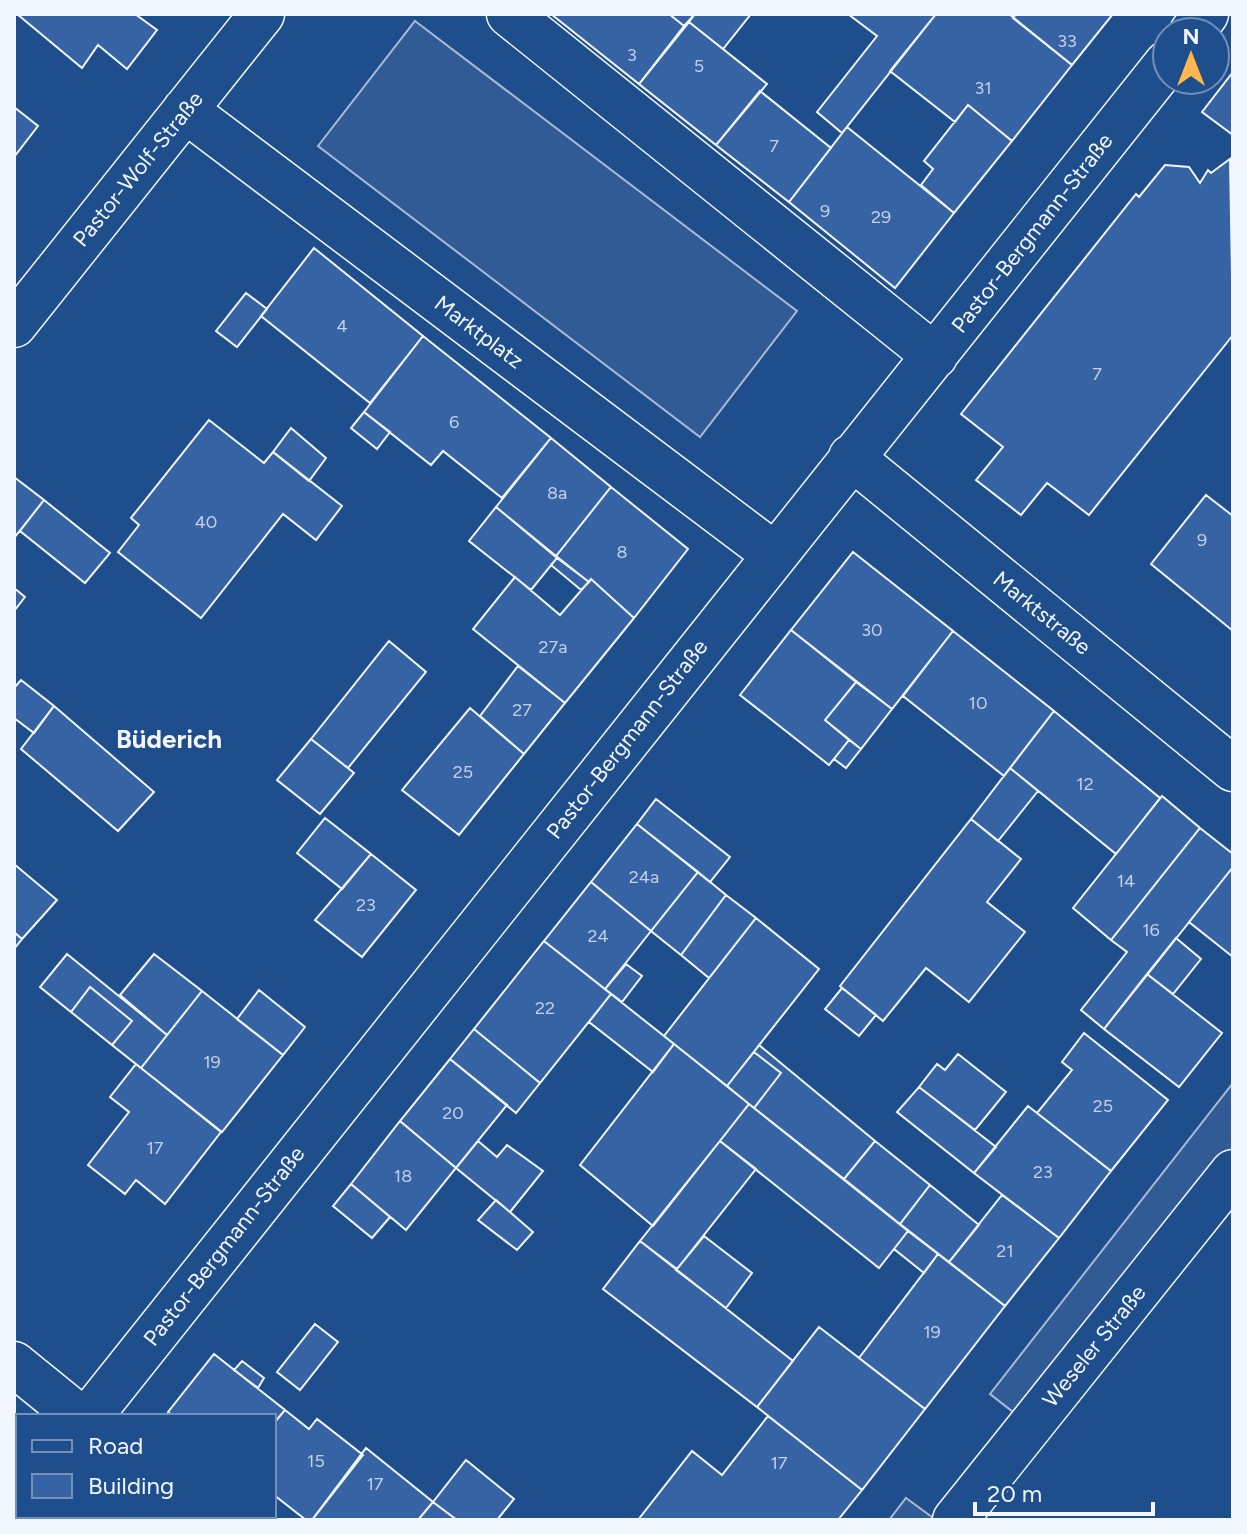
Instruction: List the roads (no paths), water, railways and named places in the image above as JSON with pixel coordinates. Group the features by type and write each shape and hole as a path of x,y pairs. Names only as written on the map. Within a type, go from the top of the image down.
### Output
{"street":[{"name":"Pastor-Wolf-Straße","path":"14,325 262,14"},
{"path":"509,14 935,356"},
{"name":"Pastor-Bergmann-Straße","path":"92,1414 1151,83"},
{"name":"Marktplatz","path":"185,110 774,554"},
{"name":"Marktstraße","path":"851,457 1233,769"},
{"name":"Weseler Straße","path":"955,1520 1233,1172"},
{"path":"14,1364 76,1414"}],"district":[{"name":"Büderich","path":"169,739"}]}
